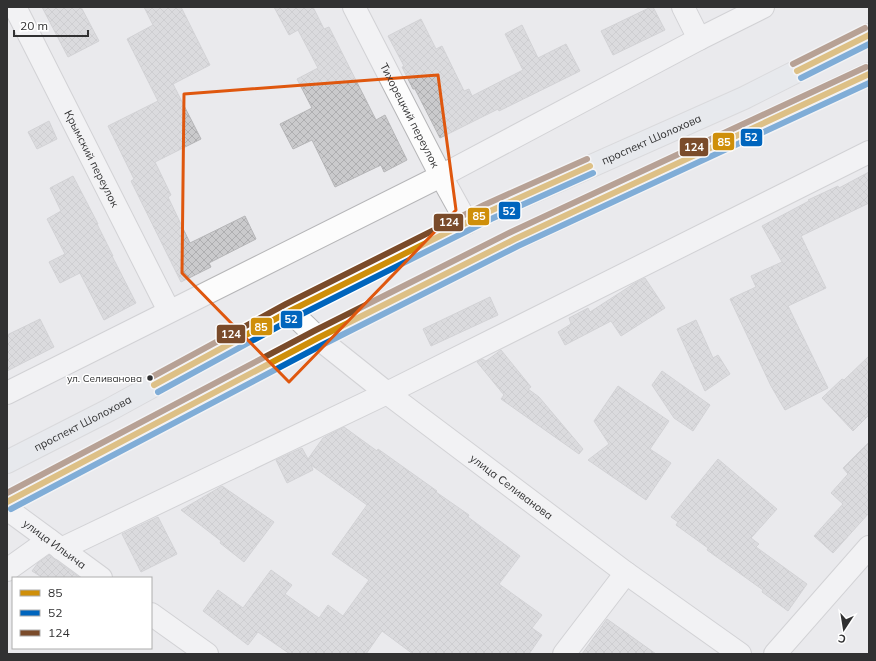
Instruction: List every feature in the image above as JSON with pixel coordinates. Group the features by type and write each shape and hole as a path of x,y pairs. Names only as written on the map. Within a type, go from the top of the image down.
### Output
{"main road":[{"name":"проспект Шолохова","path":"7,462 109,410 290,311 500,206 744,98 869,35"},
{"path":"7,502 318,338 515,239 869,74"}],"street":[{"name":"Крымский переулок","path":"15,7 169,311"},
{"name":"Тихорецкий переулок","path":"354,7 468,223"},
{"path":"683,7 699,39"},
{"path":"7,393 442,176 699,39 764,7"},
{"path":"7,570 55,544 387,393 869,152"},
{"name":"улица Селиванова","path":"290,311 318,338 387,393 626,573 740,654"},
{"name":"улица Ильича","path":"7,509 100,577"},
{"path":"775,654 869,547"},
{"path":"564,654 626,573"},
{"path":"152,615 207,654"}],"highlighted area":[{"path":"438,75 456,210 289,382 182,273 184,94"}],"building":[{"path":"42,7 81,7 99,41 68,57"},
{"path":"144,7 181,7 210,65 173,84 201,139 155,162 171,195 168,197 190,243 245,216 256,239 209,263 211,267 181,282 131,181 134,179 108,126 158,101 127,39 153,25"},
{"path":"274,7 313,7 324,29 329,27 376,120 385,115 407,160 384,172 381,165 335,187 312,140 293,149 280,124 312,108 297,79 318,68 298,30 289,35"},
{"path":"653,7 665,30 613,55 601,31"},
{"path":"421,19 436,49 442,46 464,91 469,89 472,96 523,70 505,34 522,25 538,58 566,44 580,71 440,138 415,89 413,89 402,67 404,66 388,36"},
{"path":"49,121 57,139 37,149 28,132"},
{"path":"869,172 869,203 801,236 826,288 788,306 828,388 785,410 771,386 730,299 756,287 751,276 782,262 762,226 809,201 808,200 838,186 839,188"},
{"path":"73,176 136,303 104,320 80,273 60,283 49,262 65,254 47,219 61,211 50,188"},
{"path":"645,278 665,308 621,336 611,321 565,345 558,332 571,324 569,318 588,308 590,312"},
{"path":"490,297 498,315 431,346 423,329"},
{"path":"40,319 54,347 7,371 7,335"},
{"path":"696,320 713,358 718,355 730,374 705,391 677,329"},
{"path":"501,350 531,387 528,389 539,397 583,449 579,454 501,399 504,395 477,362 482,359 486,361"},
{"path":"869,356 869,415 853,431 822,398 842,379 844,380"},
{"path":"662,371 710,405 693,431 674,418 652,385"},
{"path":"618,386 669,421 650,449 671,463 646,500 588,460 609,444 594,421"},
{"path":"344,427 437,491 436,492 469,515 468,517 520,556 499,584 542,615 532,628 542,635 529,654 413,654 382,631 366,654 290,654 258,632 248,645 203,611 218,590 243,608 271,570 292,585 285,594 319,618 328,605 343,616 369,580 332,554 367,505 311,465 313,470 287,483 276,460 302,448 308,459 323,438"},
{"path":"869,442 869,513 833,553 814,536 843,504 831,493 848,474 843,468"},
{"path":"718,459 777,509 751,538 759,544 756,547 807,584 788,611 762,592 763,590 707,550 708,548 676,525 678,522 671,517"},
{"path":"222,486 274,522 244,562 220,543 221,541 181,510"},
{"path":"158,517 177,554 141,572 122,534"},
{"path":"49,555 79,577 41,577 32,571 38,563"},
{"path":"607,619 656,654 582,654"}],"transit line":[{"name":"124","path":"793,64 865,28"},
{"name":"85","path":"797,71 869,35"},
{"name":"52","path":"801,78 869,44"},
{"name":"124","path":"7,493 314,331 511,232 866,67"},
{"name":"85","path":"7,502 318,338 515,239 869,74"},
{"name":"52","path":"11,509 322,345 518,246 869,83"},
{"name":"124","path":"150,378 286,304 484,205 587,159"},
{"name":"85","path":"154,385 290,311 488,212 590,166"},
{"name":"52","path":"158,392 294,318 491,219 593,173"}],"place":[{"name":"ул. Селиванова","path":"150,378"}]}
